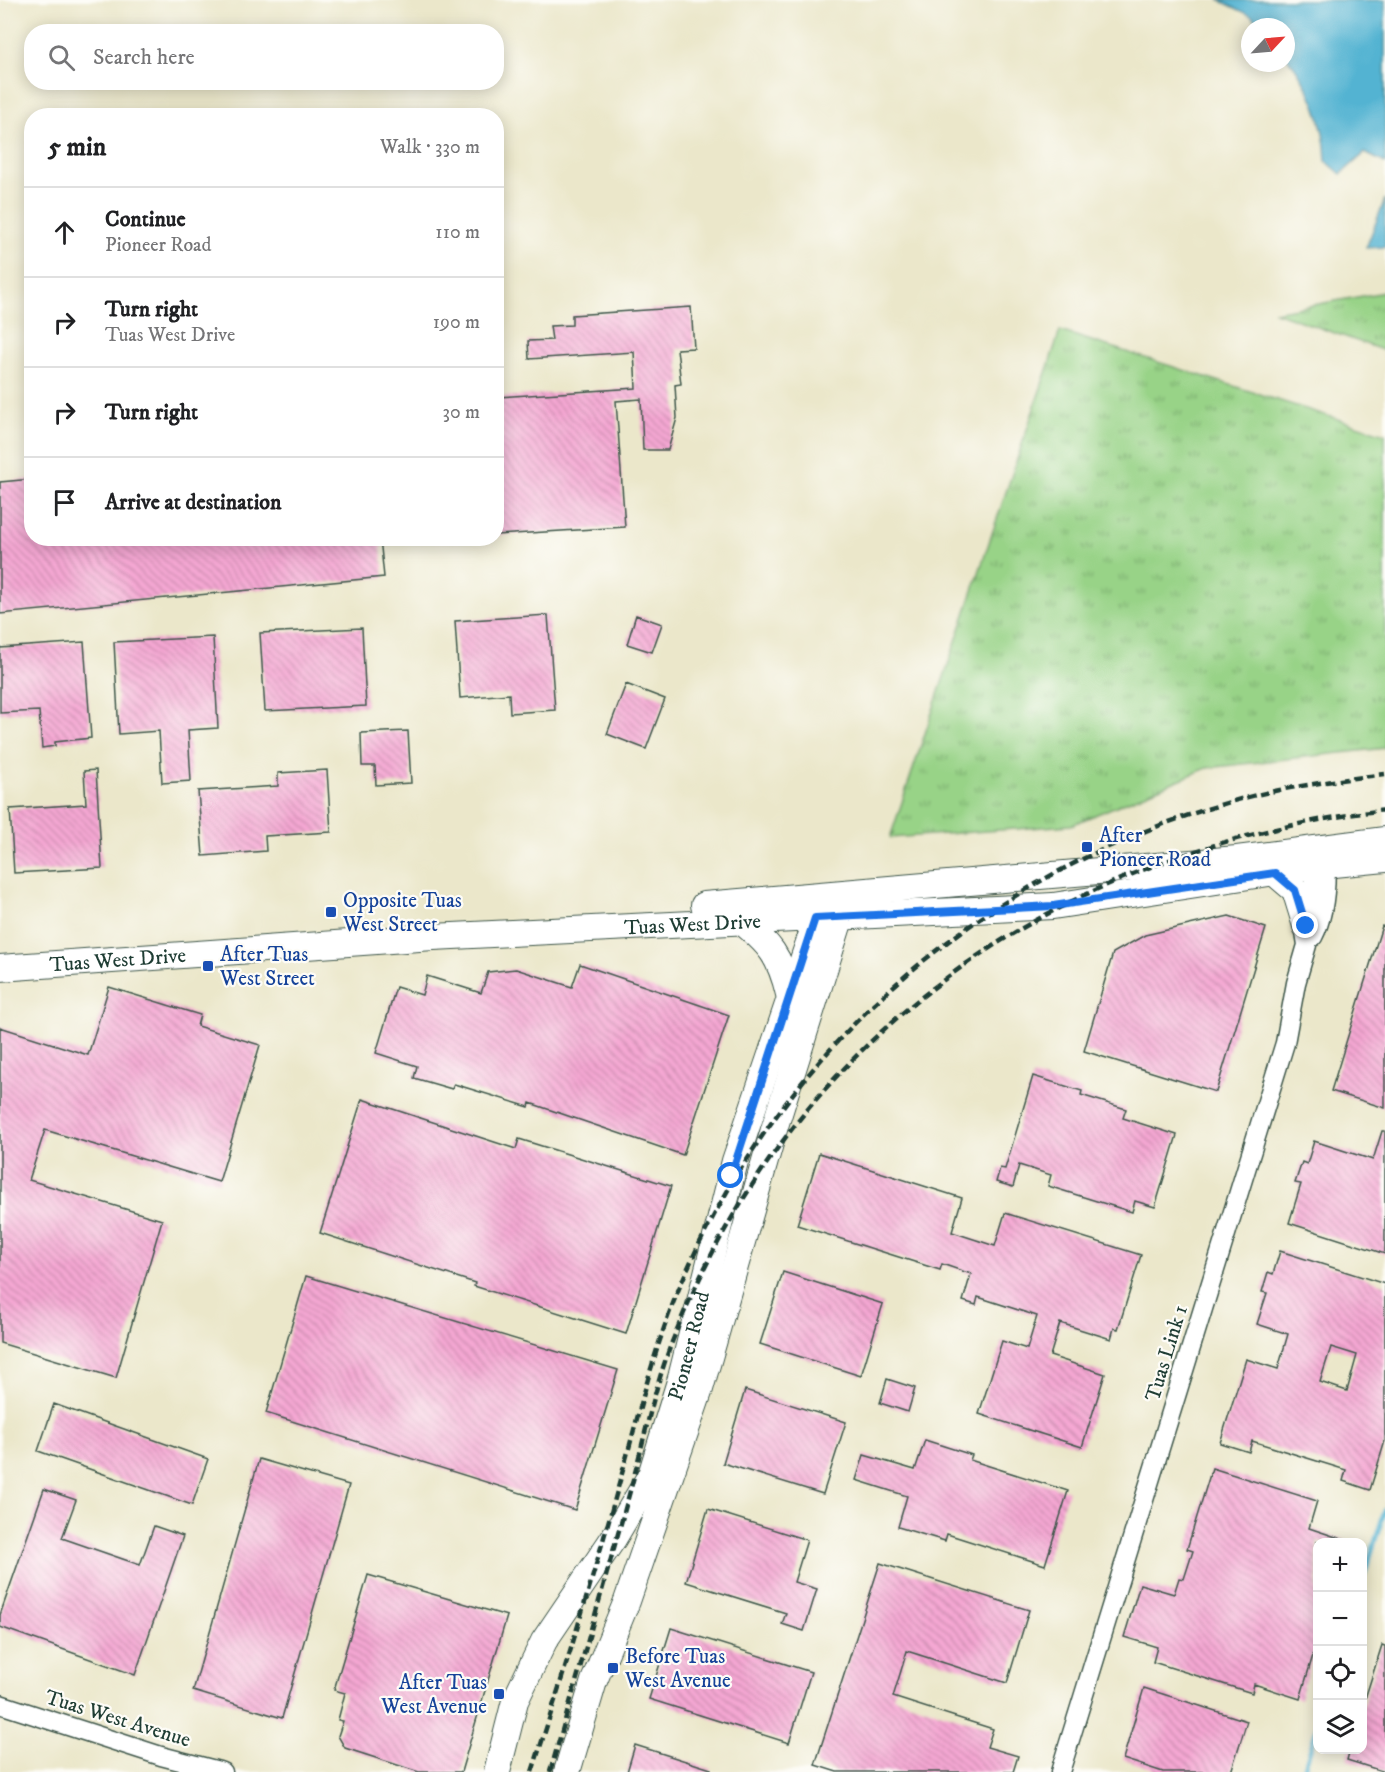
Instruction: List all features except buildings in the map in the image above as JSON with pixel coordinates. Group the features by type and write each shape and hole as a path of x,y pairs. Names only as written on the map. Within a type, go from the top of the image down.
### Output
{"main road":[{"name":"Tuas West Drive","path":"0,954 832,906 1053,906 1275,873 1319,857 1385,840"},
{"name":"Tuas West Drive","path":"0,968 360,935 740,920 832,906 1237,859 1319,857 1385,859"},
{"path":"1275,873 1295,890 1306,936"},
{"name":"Pioneer Road","path":"497,1772 515,1701 544,1641 613,1539 651,1475 681,1378 735,1161 789,994 832,906"},
{"name":"Pioneer Road","path":"567,1772 594,1681 627,1601 700,1389 775,1126 832,906"},
{"path":"740,920 773,949 782,965 789,994"}],"street":[{"name":"Tuas Link 1","path":"1060,1772 1285,1043 1319,857"},
{"name":"Tuas West Avenue","path":"0,1704 160,1756 223,1772"}],"green space":[{"path":"1385,292 1385,351 1275,312"},
{"path":"1060,331 1385,434 1385,748 1207,768 1071,825 890,838"}],"water":[{"path":"1219,0 1385,0 1385,163 1365,153 1341,174 1326,161 1323,133 1315,105 1295,67 1295,18 1254,18"},
{"path":"1385,199 1385,247 1366,248"}],"waterway":[{"path":"1367,1566 1385,1510"},
{"path":"1303,1772 1313,1741"}],"railway":[{"path":"532,1772 588,1593 670,1310 723,1199 774,1119 833,1046 900,981 973,924 1053,875 1139,834 1230,802 1288,788 1385,774"},
{"path":"550,1772 667,1355 726,1228 791,1130 867,1045 954,973 1050,913 1154,865 1266,831 1385,810"}],"place":[{"name":"After Pioneer Road","path":"1087,847"},
{"name":"Opposite Tuas West Street","path":"331,912"},
{"name":"After Tuas West Street","path":"208,966"},
{"name":"Before Tuas West Avenue","path":"613,1668"},
{"name":"After Tuas West Avenue","path":"499,1694"}],"route":[{"path":"731,1176 815,918 1053,906 1275,873 1287,880 1295,890 1306,926"}]}
